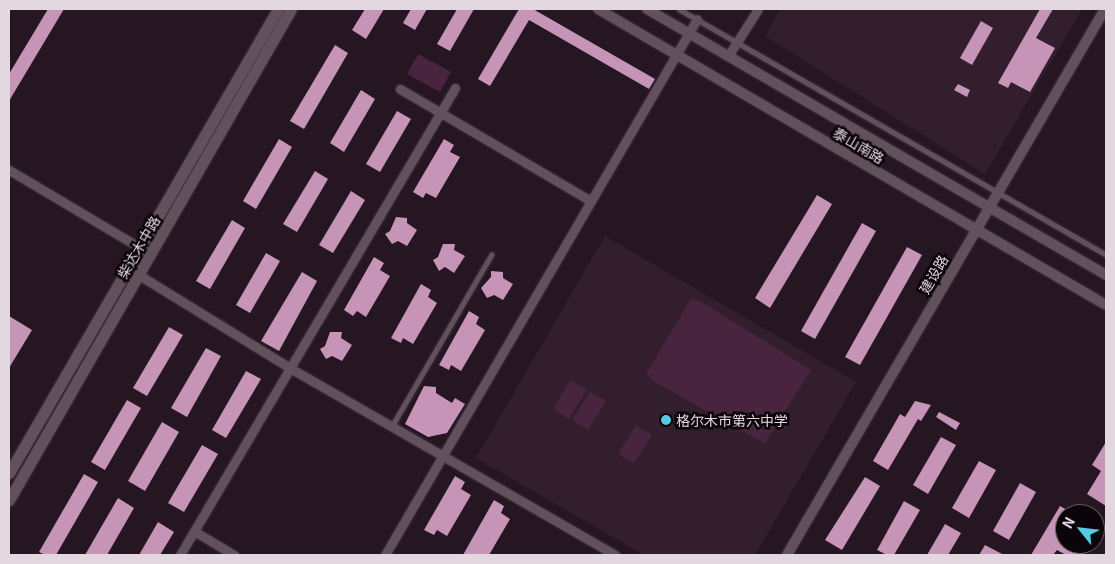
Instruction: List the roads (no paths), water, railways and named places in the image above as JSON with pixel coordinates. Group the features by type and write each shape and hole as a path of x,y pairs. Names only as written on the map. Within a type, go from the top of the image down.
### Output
{"main road":[{"name":"柴达木中路","path":"9,473 278,9"},
{"name":"柴达木中路","path":"9,500 152,255 292,9"}],"street":[{"name":"泰山南路","path":"598,9 1106,306"},
{"name":"泰山南路","path":"647,9 990,206 1106,275"},
{"path":"728,56 758,9"},
{"name":"建设路","path":"787,555 975,229 999,192 1105,9"},
{"path":"385,555 445,456 697,19"},
{"path":"180,555 455,88"},
{"path":"400,89 591,202"},
{"path":"9,170 152,255"},
{"path":"139,275 290,368 615,555"},
{"path":"194,531 234,555"}],"lane":[{"path":"679,9 999,192 1106,256"},
{"path":"392,426 490,255"}],"place":[{"name":"格尔木市第六中学","path":"666,420"}]}
